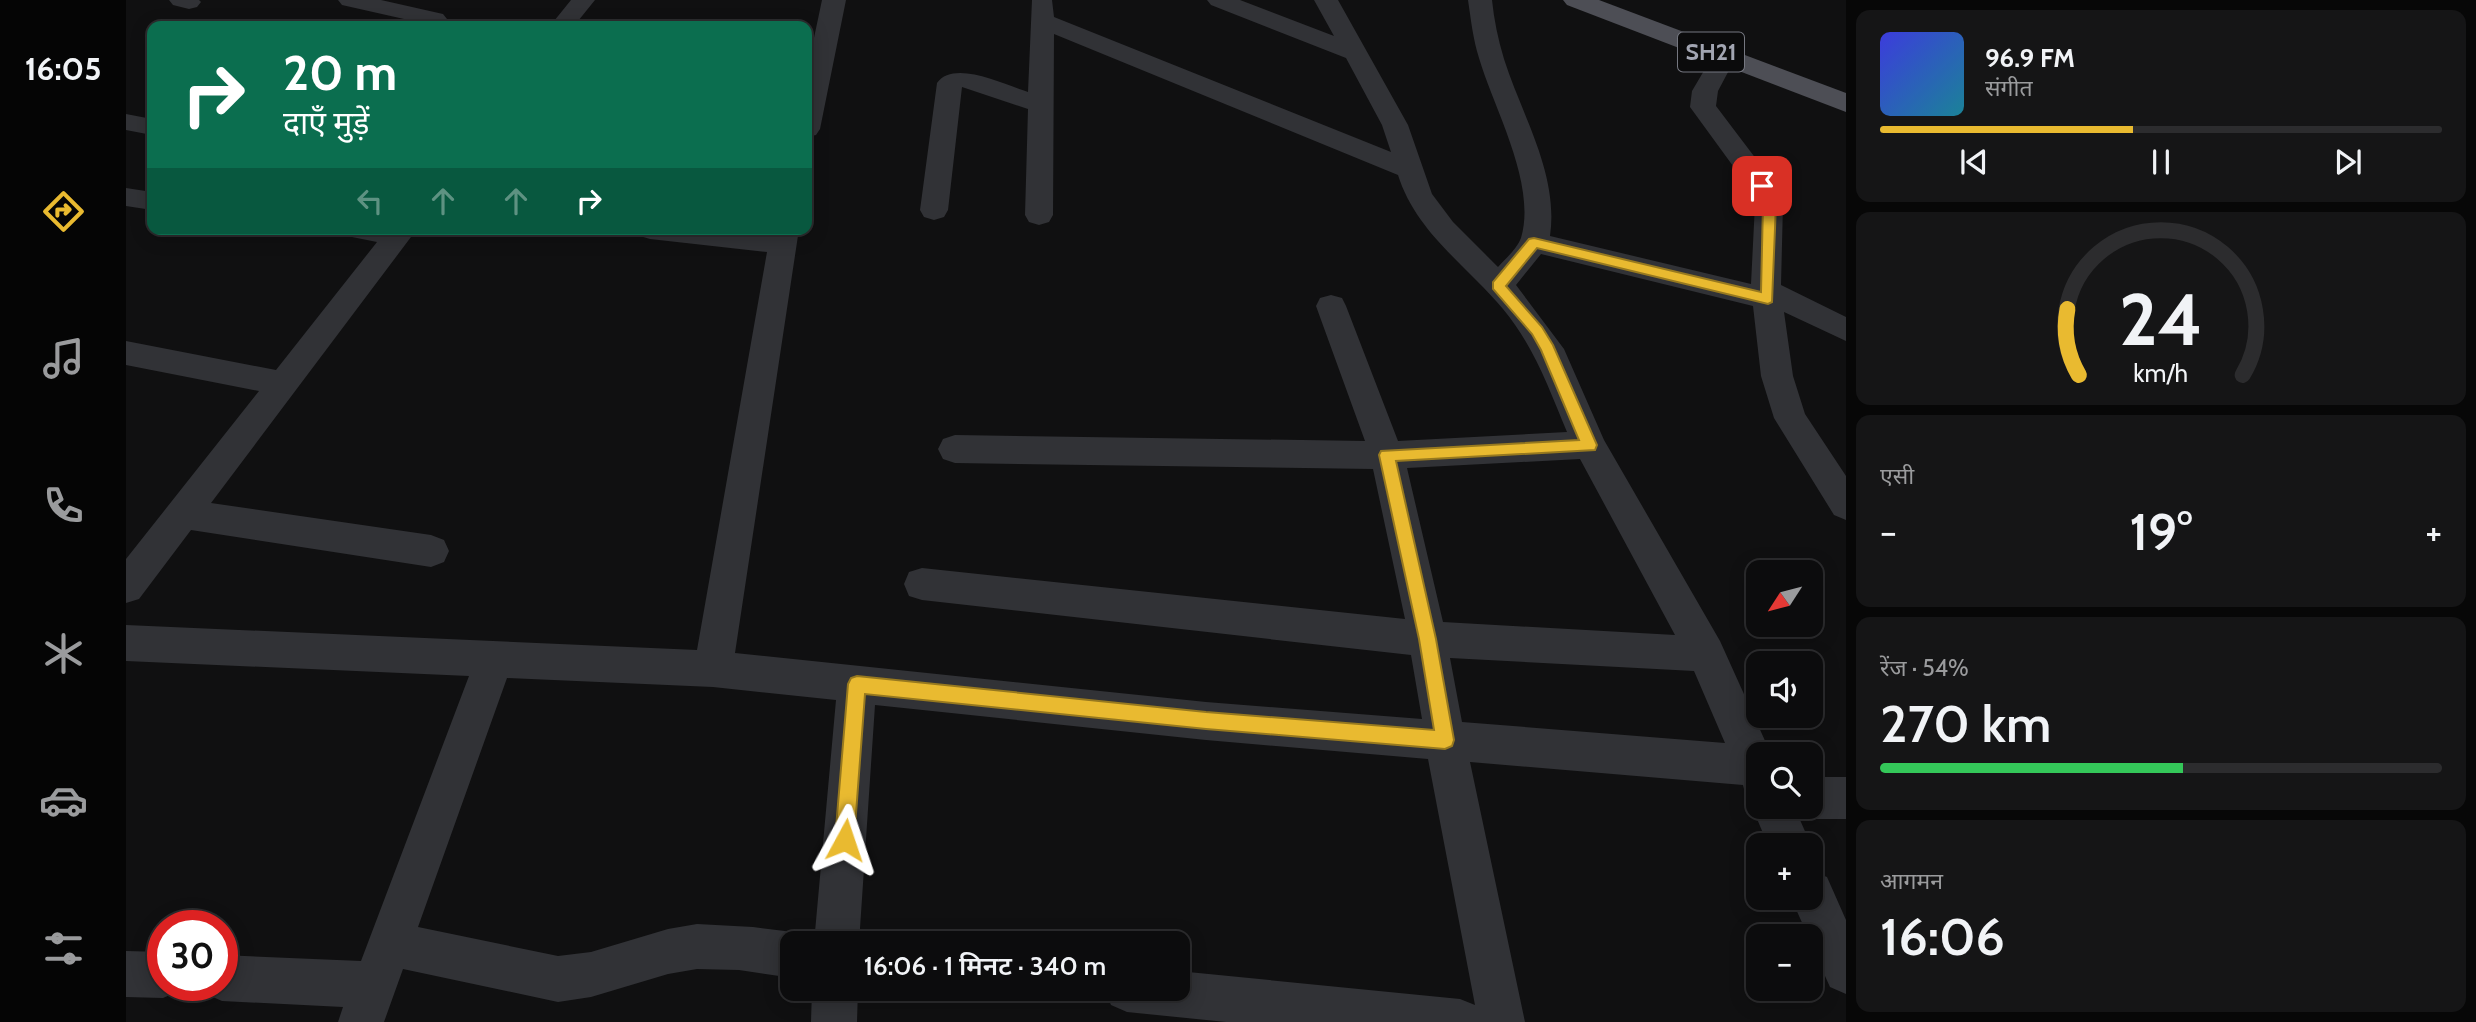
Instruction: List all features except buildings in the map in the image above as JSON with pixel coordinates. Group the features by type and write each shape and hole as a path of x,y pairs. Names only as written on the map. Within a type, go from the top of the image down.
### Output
{"main road":[{"name":"SH21","path":"1576,0 1846,103"}],"street":[{"path":"350,0 425,21"},
{"path":"434,21 452,0"},
{"path":"566,21 583,0"},
{"path":"812,80 814,61 834,0"},
{"path":"1219,0 1355,53"},
{"path":"1326,0 1395,125 1418,194 1428,211 1498,286 1537,331 1548,349 1589,445 1706,654 1746,745"},
{"path":"1480,0 1483,30 1531,173 1539,214 1534,242 1498,286"},
{"path":"1039,215 1042,11 1410,170"},
{"path":"1724,57 1705,91 1703,107 1762,186 1769,204 1767,294 1777,376 1790,418 1846,505"},
{"path":"934,210 950,83 966,80 1041,105"},
{"path":"126,122 147,126"},
{"path":"126,197 147,200"},
{"path":"126,587 399,235"},
{"path":"713,669 784,236 765,235"},
{"path":"1534,242 1767,294 1846,330"},
{"path":"1331,306 1387,455 1428,639 1445,740 1502,1022"},
{"path":"126,353 284,384"},
{"path":"955,449 1387,455 1589,445"},
{"path":"183,514 431,551"},
{"path":"922,584 1428,639 1706,654"},
{"path":"126,643 713,669 1206,721 1445,740 1746,769"},
{"path":"238,981 367,1004 494,660"},
{"path":"837,931 857,684"},
{"path":"1823,798 1846,799"},
{"path":"1819,910 1846,971"},
{"path":"390,944 558,979 582,978 607,972 688,947 780,954"},
{"path":"126,974 147,975"},
{"path":"1190,995 1460,1022"},
{"path":"834,1022 835,1001"}],"route":[{"path":"845,840 857,684 1206,721 1445,740 1428,639 1387,455 1589,445 1548,349 1514,302 1498,286 1534,242 1768,299 1769,204 1762,186"}]}
